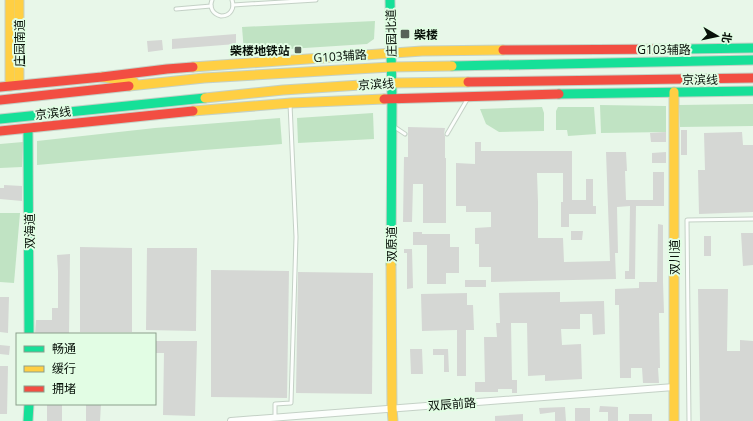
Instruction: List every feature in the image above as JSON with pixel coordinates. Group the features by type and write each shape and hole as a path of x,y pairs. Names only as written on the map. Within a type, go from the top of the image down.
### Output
{"main road":[{"path":"10,0 15,86"},
{"name":"庄园南道","path":"15,86 19,0"},
{"name":"庄园北道","path":"390,0 391,67"},
{"name":"G103辅路","path":"0,87 167,69 422,51 753,48"},
{"name":"京滨线","path":"0,100 204,78 391,67 753,60"},
{"name":"双原道","path":"391,67 393,421"},
{"path":"102,77 151,84"},
{"name":"京滨线","path":"0,119 283,90 392,83 753,78"},
{"path":"0,131 195,111 392,98 753,91"},
{"name":"双川道","path":"674,92 674,421"},
{"path":"59,125 106,108"},
{"name":"双海道","path":"28,129 29,333"},
{"path":"28,405 28,421"}],"street":[{"name":"双辰前路","path":"231,421 674,387"}],"lane":[{"path":"212,0 211,6 214,13 221,16 231,12 233,5 232,0"},
{"path":"233,5 316,0"},
{"path":"176,10 211,6"},
{"path":"447,134 469,96"},
{"path":"275,418 275,404 291,404 296,237 290,104"},
{"path":"392,125 405,134"},
{"path":"689,421 687,220 753,219"}],"green space":[{"path":"375,21 374,39 367,44 244,52 242,27"},
{"path":"753,104 753,126 680,127 679,105"},
{"path":"600,105 666,106 666,132 601,133"},
{"path":"542,107 544,113 544,131 499,132 486,124 480,109"},
{"path":"558,107 594,107 596,134 568,136 567,130 556,130 556,111"},
{"path":"373,113 374,139 298,143 297,118"},
{"path":"280,118 282,144 37,165 37,141 155,128"},
{"path":"23,142 22,167 0,168 0,144"},
{"path":"0,213 20,213 14,283 0,282"}],"building":[{"path":"236,34 236,44 172,49 172,39"},
{"path":"162,40 163,50 148,52 147,41"},
{"path":"408,127 445,128 446,223 423,223 423,184 413,184 412,222 403,222 404,157 408,157"},
{"path":"681,130 687,130 687,155 681,155"},
{"path":"666,132 666,142 651,142 650,133"},
{"path":"742,132 743,145 753,145 753,212 699,214 698,170 705,170 704,133"},
{"path":"475,142 481,142 481,151 572,151 572,200 586,200 586,179 593,179 593,206 596,206 596,214 569,214 569,227 561,227 563,173 537,173 538,238 563,238 564,262 610,261 606,152 626,152 626,200 653,200 653,172 664,172 664,206 636,206 635,279 625,279 625,271 629,271 630,206 617,207 618,253 615,253 616,279 491,282 491,267 479,267 479,244 475,244 475,228 491,227 491,212 466,212 466,206 456,206 456,163 475,164"},
{"path":"666,152 666,163 652,163 652,153"},
{"path":"4,185 22,186 22,201 0,199 0,188 4,188"},
{"path":"658,224 663,225 664,313 659,313 659,383 643,383 642,368 631,368 631,378 620,378 619,305 615,305 615,289 639,288 639,282 657,282"},
{"path":"571,231 583,231 582,240 571,240"},
{"path":"413,232 422,232 422,234 450,234 450,247 459,247 459,273 446,273 446,284 427,284 427,245 413,245"},
{"path":"741,233 753,233 753,265 743,266"},
{"path":"704,236 711,236 711,256 704,256"},
{"path":"80,247 132,248 132,332 80,332"},
{"path":"147,248 197,248 196,331 146,330"},
{"path":"404,249 412,249 413,288 407,289 407,253 404,253"},
{"path":"70,254 69,333 35,333 36,320 52,320 52,308 58,308 57,255"},
{"path":"211,270 289,271 287,398 211,397"},
{"path":"298,272 373,273 372,394 296,393"},
{"path":"465,280 486,280 486,287 465,287"},
{"path":"698,289 728,289 727,351 740,351 740,340 753,341 753,421 700,421"},
{"path":"560,292 560,302 604,301 605,334 593,335 592,314 580,314 580,329 561,329 562,345 581,344 582,379 545,381 545,375 528,376 527,323 511,323 512,380 517,380 517,393 512,393 512,389 498,389 498,392 475,392 475,382 485,382 484,337 497,337 496,323 500,323 499,293"},
{"path":"467,293 467,305 473,305 474,330 466,330 466,376 457,376 457,330 422,331 421,294"},
{"path":"0,297 9,297 8,333 0,332"},
{"path":"156,341 197,341 195,416 163,415 164,353 156,353"},
{"path":"0,345 10,346 9,355 0,354"},
{"path":"410,349 422,349 423,374 411,374"},
{"path":"433,349 448,349 449,372 444,372 444,355 433,355"},
{"path":"0,366 8,366 7,414 0,414"},
{"path":"47,405 62,405 62,421 47,421"},
{"path":"86,405 101,405 100,421 86,421"},
{"path":"600,406 618,407 618,421 608,421 608,412 599,412"},
{"path":"565,407 566,421 555,421 555,412 540,414 539,408"},
{"path":"575,408 590,408 590,421 575,421"},
{"path":"523,414 523,421 495,421 495,416"},
{"path":"629,414 652,414 652,421 629,421"}],"traffic: fast":[{"path":"390,0 392,98 391,264"},
{"path":"686,49 753,48"},
{"path":"452,66 753,60"},
{"path":"559,94 753,91"},
{"path":"0,119 205,98"},
{"path":"28,129 29,333"},
{"path":"28,421 29,405"}],"traffic: slow":[{"path":"10,0 10,86"},
{"path":"19,0 19,85"},
{"path":"193,67 422,51 503,50"},
{"path":"129,86 204,78 391,67 452,66"},
{"path":"102,77 134,82"},
{"path":"205,98 283,90 392,83 468,82"},
{"path":"674,92 674,421"},
{"path":"193,111 291,103 384,99"},
{"path":"391,264 393,421"}],"traffic: jam":[{"path":"503,50 686,49"},
{"path":"0,87 193,67"},
{"path":"468,82 753,78"},
{"path":"0,100 129,86"},
{"path":"384,99 559,94"},
{"path":"0,131 193,111"}],"place":[{"name":"柴楼","path":"405,34"},
{"name":"柴楼地铁站","path":"298,50"}]}
